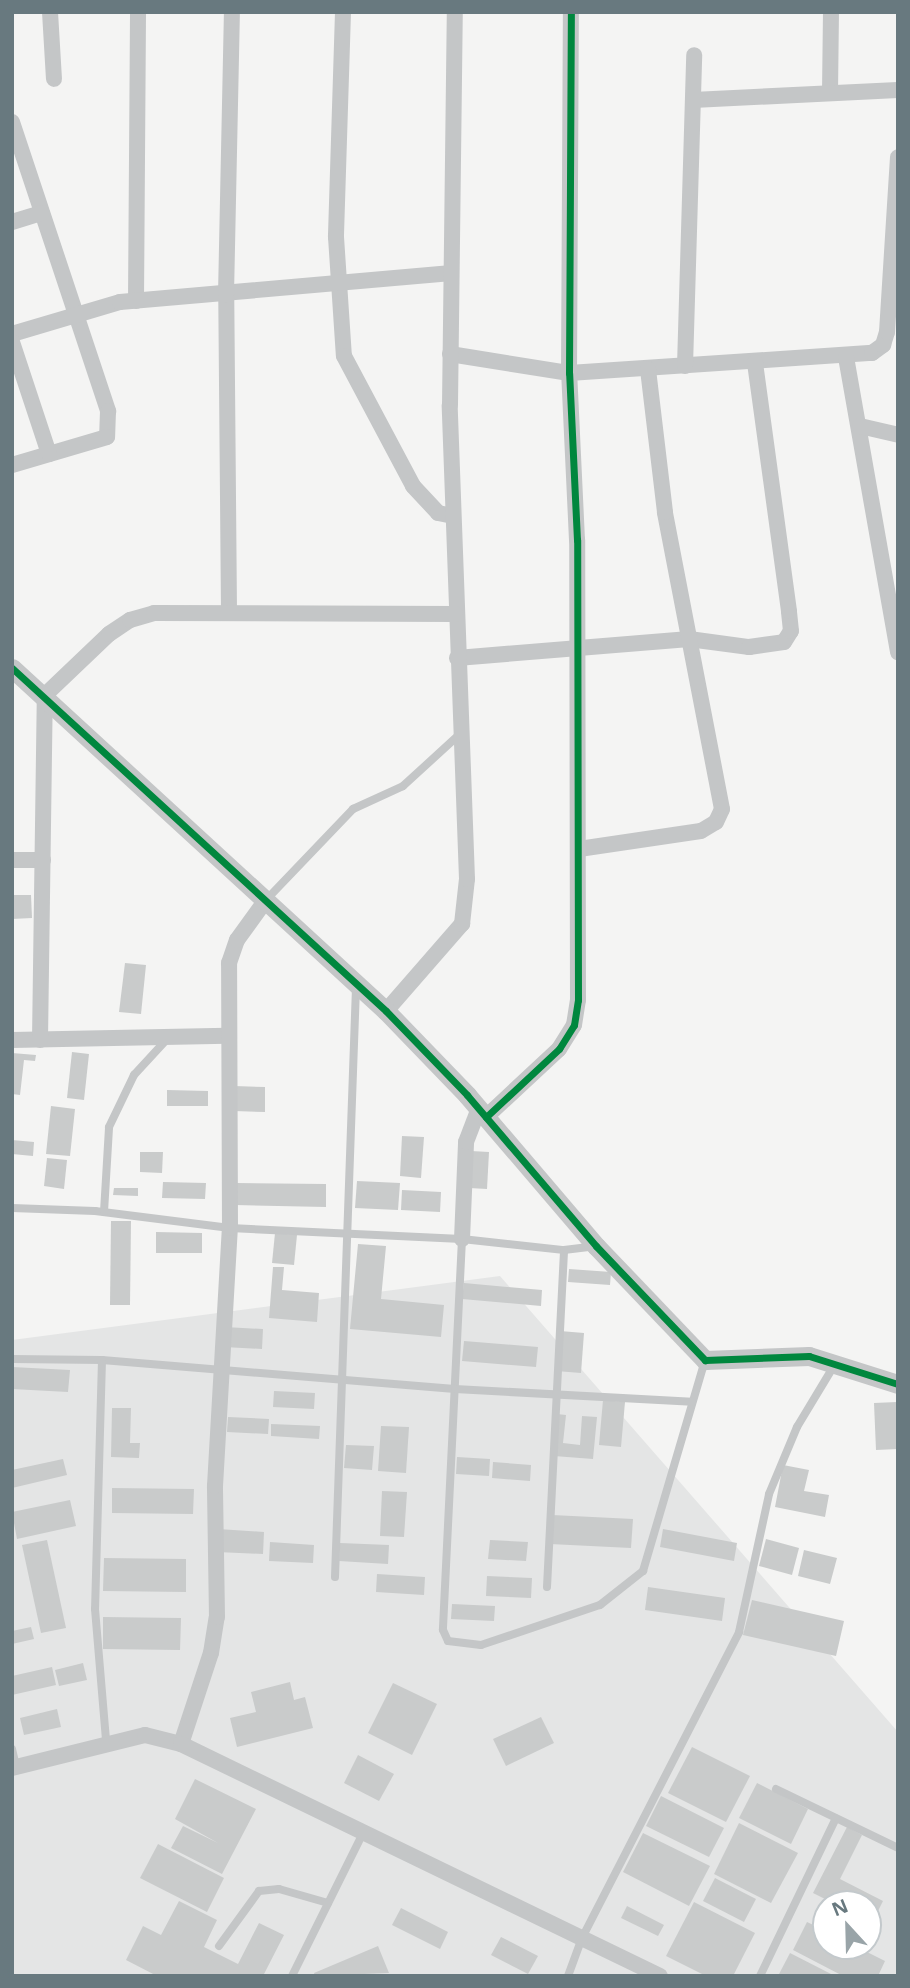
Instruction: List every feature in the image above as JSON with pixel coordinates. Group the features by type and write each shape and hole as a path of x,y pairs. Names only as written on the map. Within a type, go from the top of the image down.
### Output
{"street":[{"path":"50,12 54,79"},
{"path":"136,301 138,12"},
{"path":"229,612 226,295 232,12"},
{"path":"343,12 336,237 344,356 413,486 438,513 453,516"},
{"path":"386,1012 462,924 467,879 455,614 450,354 449,273 455,12"},
{"path":"462,1239 466,1142 483,1113 559,1049 574,1025 578,1000 578,647 569,373 571,12"},
{"path":"830,93 831,12"},
{"path":"685,366 694,55"},
{"path":"693,100 898,90"},
{"path":"12,122 108,411 107,437 12,465"},
{"path":"450,354 569,373 846,357 872,353 883,345 887,332 898,157"},
{"path":"12,222 42,213"},
{"path":"12,334 136,301 449,273"},
{"path":"12,342 48,454"},
{"path":"846,357 898,652"},
{"path":"457,658 690,639 749,648 776,645 791,631 755,362"},
{"path":"579,849 701,831 716,822 722,809 665,512 648,369"},
{"path":"860,426 898,435"},
{"path":"40,1040 45,695 109,634 130,620 155,613 455,614"},
{"path":"12,668 45,695 386,1012 483,1113 596,1246 705,1360 809,1356 898,1384"},
{"path":"12,860 43,860"},
{"path":"181,1744 211,1653 217,1618 215,1486 230,1228 227,1036 229,963 237,940 266,900"},
{"path":"12,1040 227,1036"},
{"path":"14,1767 106,1741 145,1735 181,1744 660,1976"}],"lane":[{"path":"266,900 354,809 403,786 460,734"},
{"path":"335,1577 339,1381 348,1232 356,983"},
{"path":"104,1212 109,1127 134,1074 169,1037"},
{"path":"12,1208 104,1212 230,1228 462,1239 564,1250 596,1246"},
{"path":"462,1239 443,1630 448,1641 455,1644 481,1645 600,1605 643,1571 705,1360"},
{"path":"547,1587 564,1250"},
{"path":"12,1359 102,1360 455,1390 692,1402"},
{"path":"102,1360 95,1609 106,1741"},
{"path":"568,1976 582,1938 738,1632 776,1473 797,1427 835,1364"},
{"path":"12,1749 14,1767"},
{"path":"776,1789 898,1849"},
{"path":"761,1976 836,1818"},
{"path":"292,1976 363,1833"},
{"path":"219,1946 259,1891 279,1889 328,1903"}],"shaded area":[{"path":"500,1276 898,1732 898,1976 12,1976 12,1340"}],"building":[{"path":"12,895 31,895 32,918 12,919"},
{"path":"125,963 146,965 141,1014 119,1012"},
{"path":"72,1052 89,1054 84,1100 67,1098"},
{"path":"12,1053 36,1055 35,1061 24,1060 20,1095 12,1094"},
{"path":"234,1086 265,1087 265,1112 234,1111"},
{"path":"167,1090 208,1091 208,1106 167,1106"},
{"path":"51,1106 75,1109 70,1156 46,1154"},
{"path":"402,1136 424,1137 421,1178 400,1176"},
{"path":"12,1140 34,1142 33,1156 12,1154"},
{"path":"471,1151 489,1152 487,1189 469,1188"},
{"path":"140,1152 163,1152 162,1173 140,1172"},
{"path":"47,1158 67,1160 64,1189 44,1186"},
{"path":"357,1181 400,1183 398,1210 355,1208"},
{"path":"163,1182 206,1183 205,1199 162,1198"},
{"path":"236,1183 326,1184 326,1207 235,1205"},
{"path":"114,1188 138,1188 138,1196 113,1195"},
{"path":"402,1190 441,1192 440,1212 401,1210"},
{"path":"111,1221 131,1221 130,1305 110,1305"},
{"path":"156,1232 202,1233 202,1253 156,1253"},
{"path":"275,1233 297,1235 294,1265 272,1263"},
{"path":"358,1244 386,1246 381,1299 444,1305 441,1337 350,1329"},
{"path":"273,1267 284,1267 282,1290 319,1293 317,1322 269,1318"},
{"path":"569,1269 611,1272 610,1285 568,1282"},
{"path":"464,1283 542,1290 541,1306 462,1299"},
{"path":"225,1327 263,1329 262,1349 224,1347"},
{"path":"560,1331 584,1333 581,1373 556,1371"},
{"path":"464,1341 538,1347 536,1367 462,1361"},
{"path":"12,1367 70,1370 68,1392 12,1389"},
{"path":"274,1391 315,1393 314,1409 273,1407"},
{"path":"603,1400 625,1402 621,1447 599,1445"},
{"path":"897,1402 898,1449 876,1450 874,1403"},
{"path":"112,1408 131,1408 130,1443 140,1443 139,1458 111,1457"},
{"path":"557,1414 566,1415 563,1443 580,1445 582,1416 597,1417 593,1459 554,1456"},
{"path":"228,1417 269,1419 268,1434 227,1432"},
{"path":"271,1424 320,1426 319,1439 271,1436"},
{"path":"381,1426 409,1427 406,1473 378,1471"},
{"path":"346,1445 374,1446 372,1470 344,1468"},
{"path":"457,1457 490,1459 489,1476 456,1474"},
{"path":"63,1459 67,1475 12,1488 12,1470"},
{"path":"493,1462 531,1465 530,1481 492,1478"},
{"path":"783,1465 809,1470 804,1491 829,1495 825,1517 775,1507"},
{"path":"112,1488 194,1489 193,1514 112,1513"},
{"path":"382,1491 407,1492 404,1537 380,1536"},
{"path":"70,1500 76,1526 17,1539 12,1512"},
{"path":"552,1515 633,1519 631,1548 550,1544"},
{"path":"218,1529 264,1532 263,1554 217,1552"},
{"path":"663,1529 737,1543 734,1561 660,1547"},
{"path":"766,1539 799,1548 792,1575 759,1566"},
{"path":"47,1540 66,1628 41,1633 22,1545"},
{"path":"490,1540 528,1542 526,1561 488,1559"},
{"path":"270,1542 314,1545 313,1563 269,1561"},
{"path":"340,1543 389,1545 388,1564 339,1561"},
{"path":"804,1550 837,1558 830,1584 798,1576"},
{"path":"104,1558 186,1559 186,1592 103,1591"},
{"path":"377,1574 425,1577 424,1595 376,1592"},
{"path":"487,1576 532,1578 531,1598 486,1596"},
{"path":"648,1587 725,1598 722,1621 645,1610"},
{"path":"752,1600 844,1621 836,1656 743,1635"},
{"path":"452,1604 495,1606 494,1621 451,1619"},
{"path":"103,1617 181,1618 180,1650 103,1649"},
{"path":"31,1627 34,1639 12,1644 12,1631"},
{"path":"83,1663 87,1680 59,1686 55,1670"},
{"path":"52,1667 56,1685 12,1695 12,1676"},
{"path":"290,1682 294,1700 305,1697 313,1728 237,1747 230,1718 256,1712 251,1692"},
{"path":"393,1683 437,1704 412,1755 368,1733"},
{"path":"57,1709 61,1727 24,1735 20,1718"},
{"path":"541,1717 554,1743 506,1766 493,1739"},
{"path":"692,1747 750,1776 726,1822 668,1793"},
{"path":"358,1755 394,1774 379,1801 344,1783"},
{"path":"195,1779 256,1809 222,1874 171,1848 183,1826 218,1843 175,1819"},
{"path":"757,1783 808,1809 791,1844 739,1818"},
{"path":"661,1796 724,1828 709,1857 646,1826"},
{"path":"739,1823 798,1853 771,1903 714,1874"},
{"path":"847,1827 862,1835 840,1879 862,1890 815,1890"},
{"path":"643,1833 710,1866 689,1906 623,1872"},
{"path":"158,1844 224,1878 207,1912 140,1878"},
{"path":"715,1878 756,1899 744,1922 703,1901"},
{"path":"179,1901 217,1920 204,1947 238,1964 259,1923 284,1935 263,1976 157,1976 126,1960 143,1926 161,1935"},
{"path":"694,1902 755,1933 733,1976 706,1976 666,1956"},
{"path":"627,1906 664,1925 658,1936 621,1918"},
{"path":"401,1908 448,1932 440,1949 392,1925"},
{"path":"807,1922 812,1924 812,1960 793,1950"},
{"path":"501,1937 538,1956 528,1974 491,1955"},
{"path":"378,1946 389,1973 315,1976 314,1973"},
{"path":"790,1953 835,1976 778,1976"},
{"path":"812,1960 885,1961 878,1976 843,1976"}],"cycle path":[{"path":"486,1117 559,1049 574,1025 578,1000 577,540 569,373 571,12"},
{"path":"12,668 386,1011 467,1095 596,1246 705,1360 809,1356 898,1384"}]}
